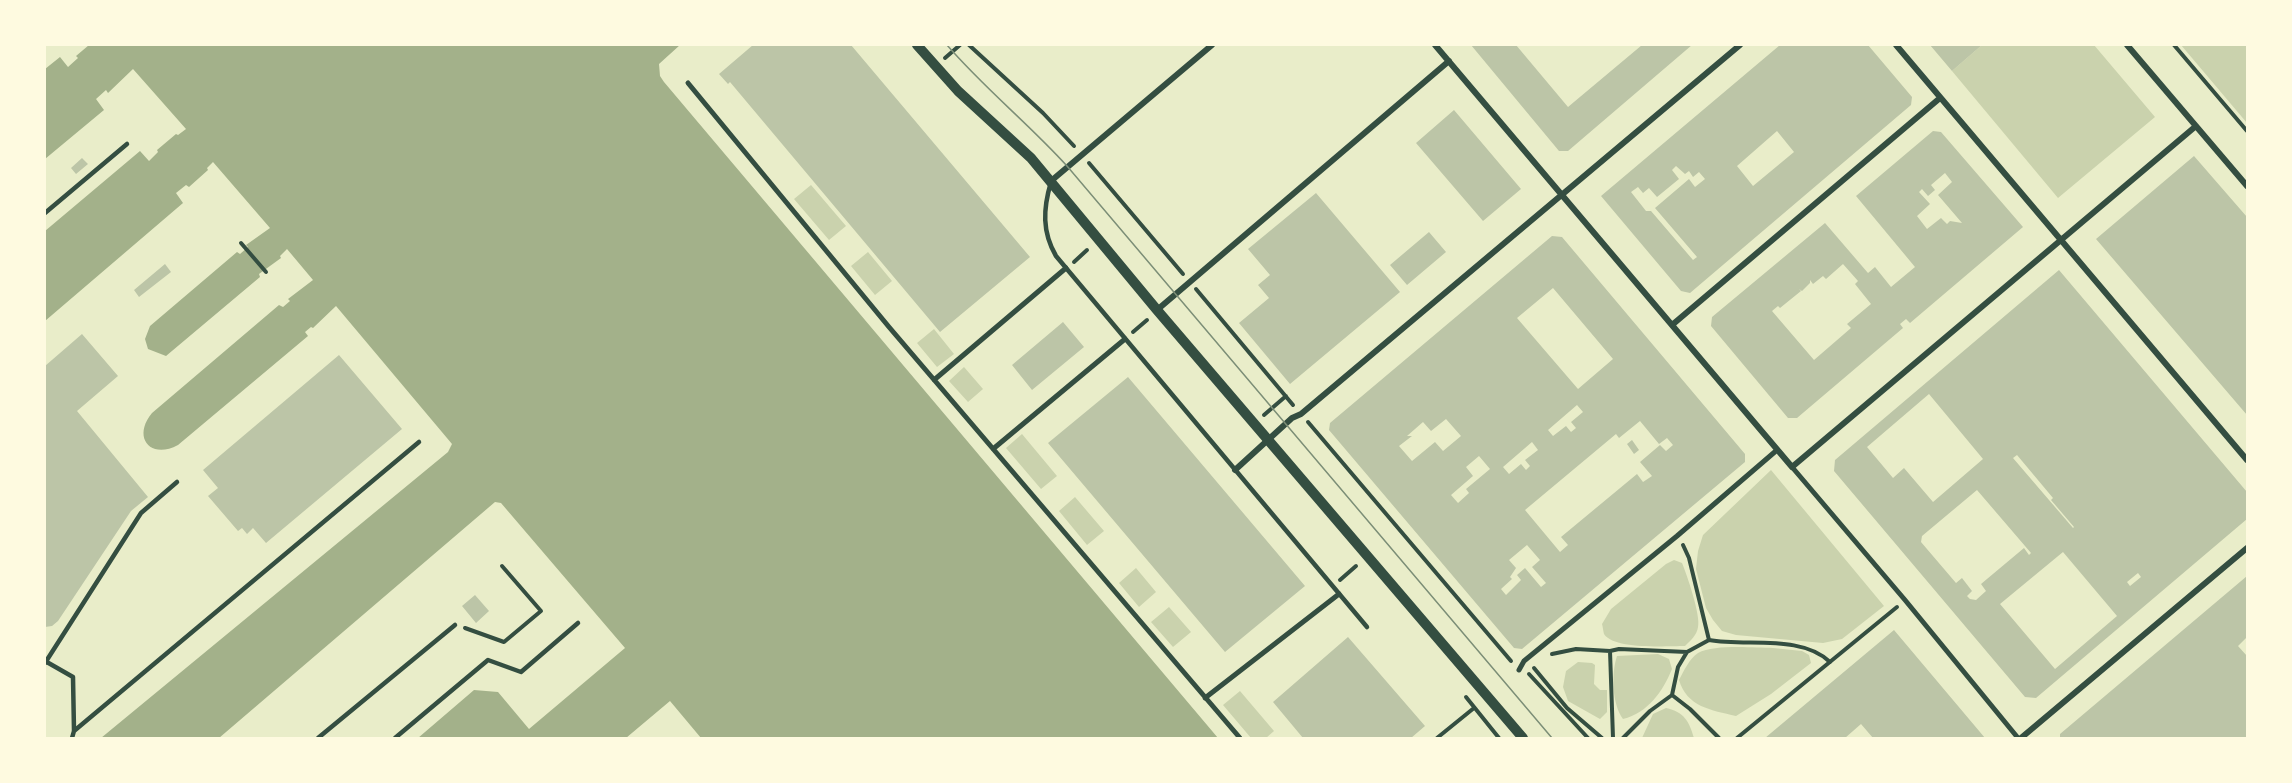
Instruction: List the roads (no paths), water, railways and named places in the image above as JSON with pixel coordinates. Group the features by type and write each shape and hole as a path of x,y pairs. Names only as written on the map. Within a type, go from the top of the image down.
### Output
{"street":[{"path":"917,45 958,91 1031,158 1156,309 1523,738"},
{"path":"1051,181 1212,45"},
{"path":"1435,45 2020,738 2247,548"},
{"path":"1235,470 1292,418 1301,414 1740,45"},
{"path":"1896,45 2247,460"},
{"path":"2127,45 2247,186"},
{"path":"1156,309 1449,61"},
{"path":"688,83 889,327 1240,738"},
{"path":"1672,325 1940,98"},
{"path":"1792,467 2196,126"},
{"path":"934,380 1066,268"},
{"path":"993,449 1125,339"},
{"path":"1519,670 1526,659 1677,536 1777,450"},
{"path":"1205,698 1339,594"}],"lane":[{"path":"45,213 127,144"},
{"path":"1051,181 1046,199 1044,223 1047,241 1056,256 1367,627"},
{"path":"74,731 419,442"},
{"path":"72,738 74,731 73,677 46,662 141,513 177,482"},
{"path":"394,738 488,660 521,672 578,623"},
{"path":"318,738 455,625"}],"tram line":[{"path":"947,45 1067,166 1552,738"}]}
